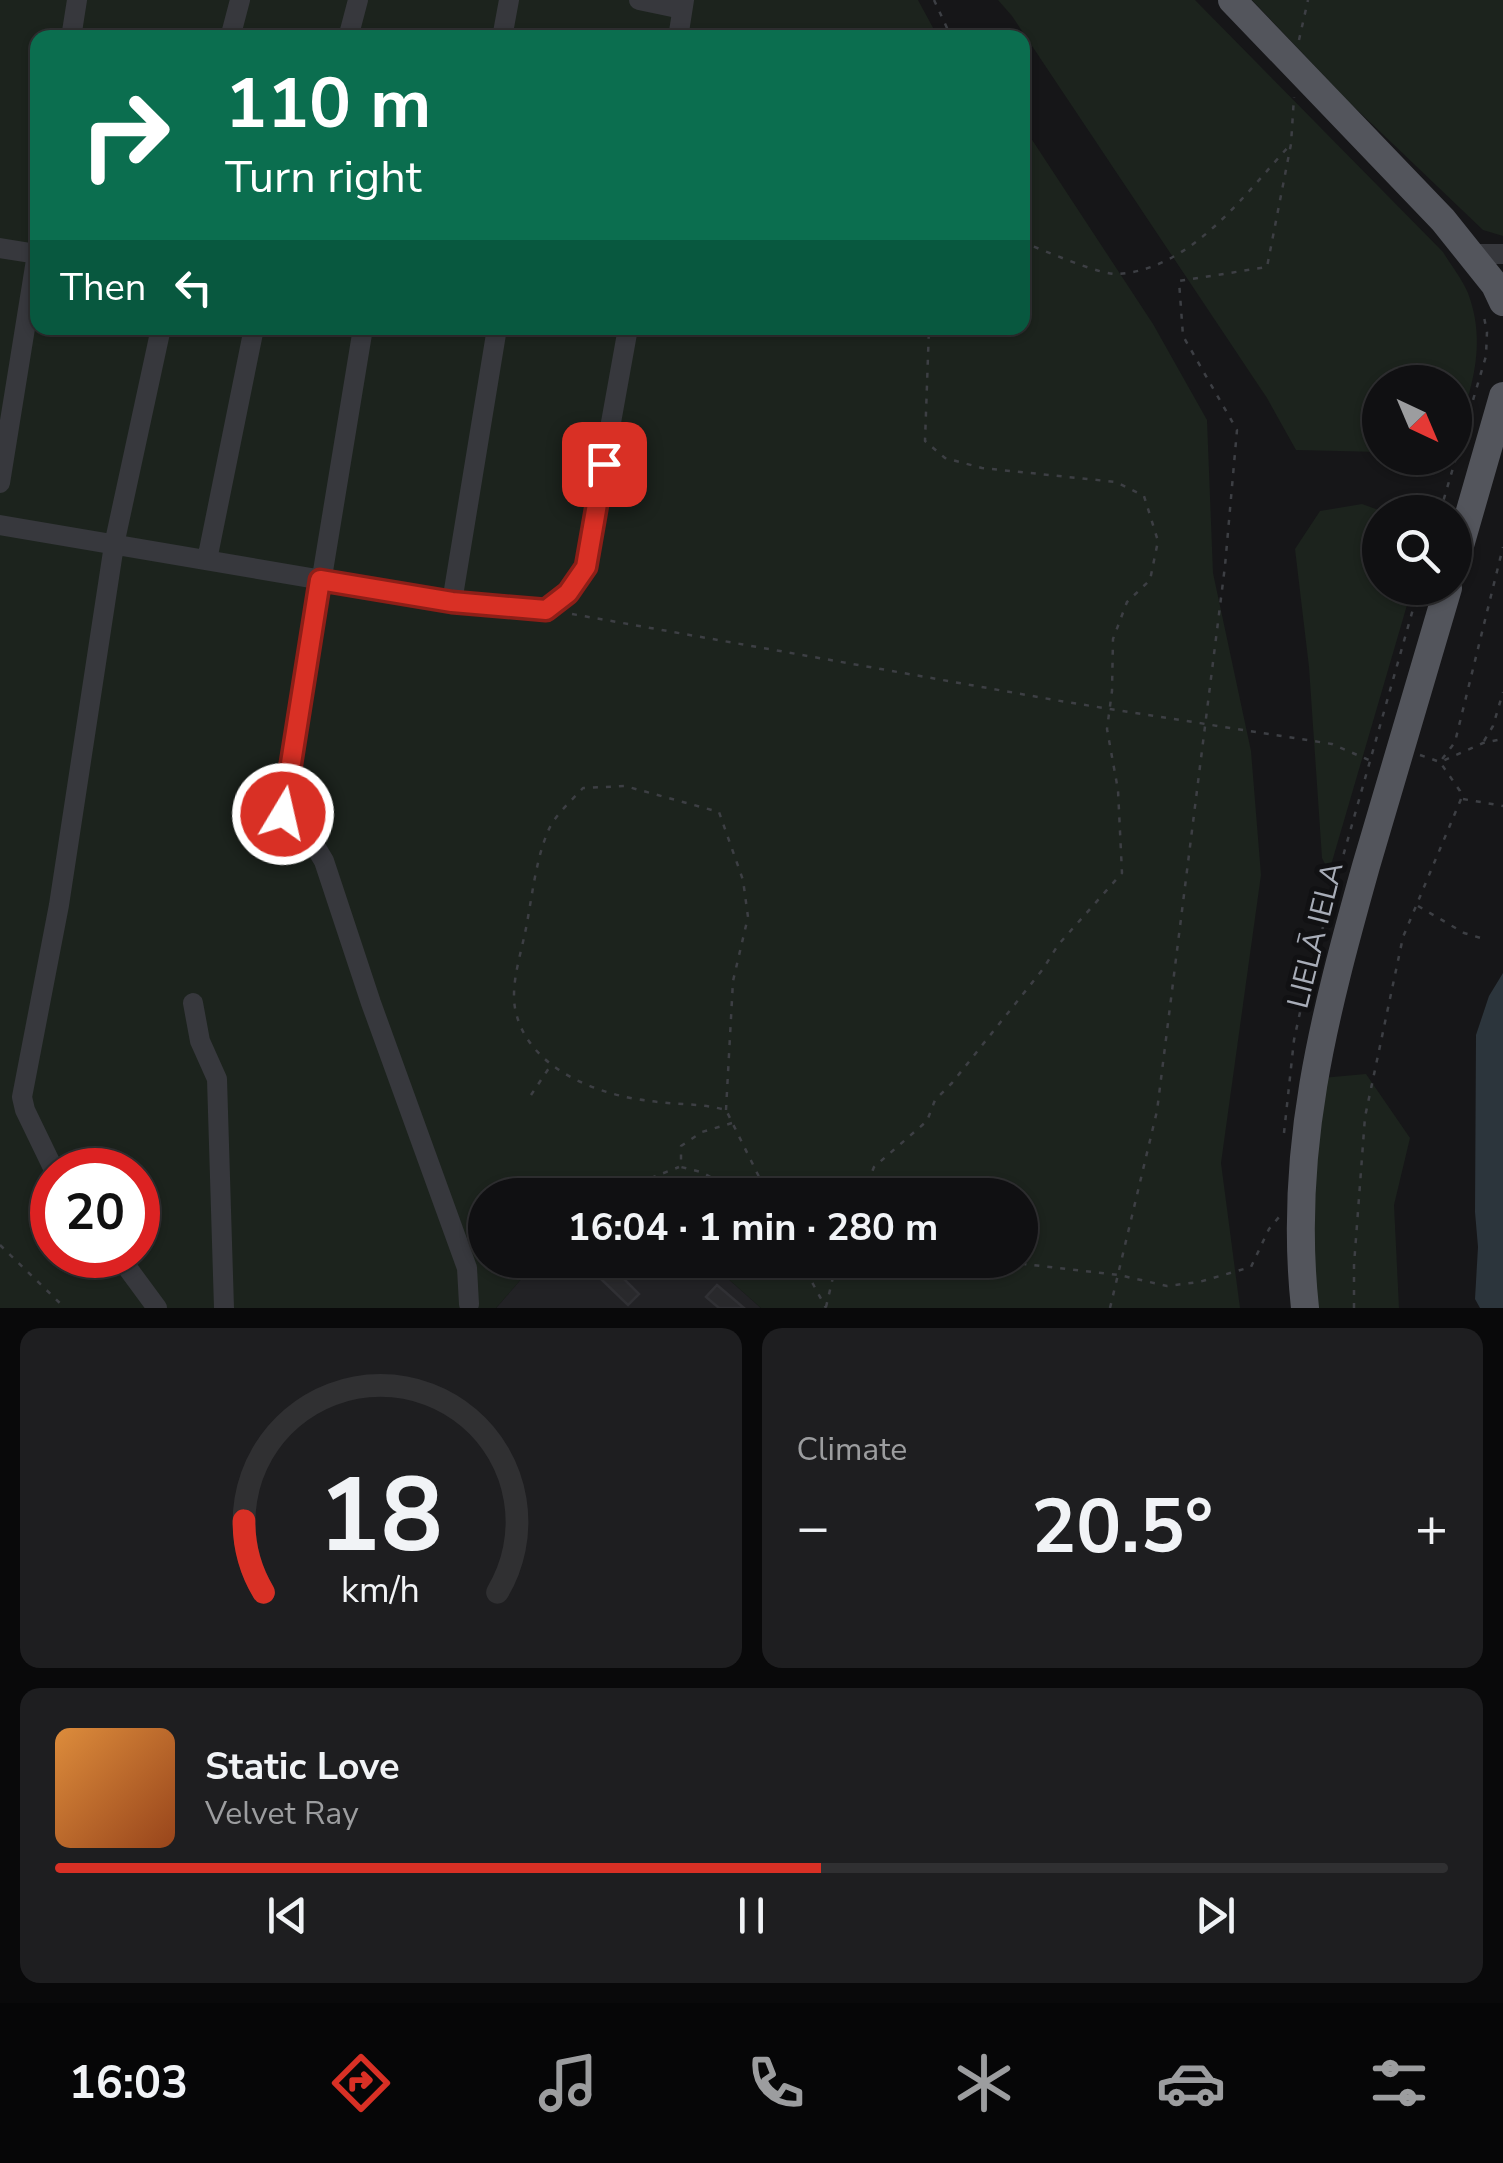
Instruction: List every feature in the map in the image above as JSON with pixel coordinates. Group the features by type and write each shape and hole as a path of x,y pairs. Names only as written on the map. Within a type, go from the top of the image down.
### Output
{"main road":[{"path":"1232,0 1294,61 1471,254 1492,304"},
{"path":"1472,504 1503,396"},
{"name":"LIELĀ IELA","path":"1304,1308 1299,1210 1309,1099 1344,946 1443,605"}],"street":[{"path":"71,30 77,0"},
{"path":"232,30 240,0"},
{"path":"350,30 358,0"},
{"path":"503,30 509,0"},
{"path":"639,0 683,4 679,30"},
{"path":"0,248 30,253"},
{"path":"1471,254 1503,254"},
{"path":"0,483 30,302"},
{"path":"43,1148 22,1096 59,904 114,544 159,335"},
{"path":"208,560 253,335"},
{"path":"362,335 283,814 306,831 324,861 467,1268 469,1304"},
{"path":"452,602 497,335"},
{"path":"0,525 452,602 546,610 568,593 586,567 627,335"},
{"path":"194,1003 200,1041 217,1079 224,1308"},
{"path":"135,1278 157,1308"}],"path":[{"path":"934,0 946,30"},
{"path":"1110,1308 1157,1111 1238,430 1183,336 1179,281 1267,268 1291,144 1294,61 1308,0"},
{"path":"1030,245 1115,275 1159,264 1211,230 1291,144"},
{"path":"1446,495 1486,356 1492,304"},
{"path":"869,1178 874,1167 927,1121 935,1100 1043,968 1058,944 1122,873 1118,790 1107,729 1113,638 1127,602 1150,580 1158,541 1144,496 1116,482 982,468 945,458 924,441 929,335"},
{"path":"1440,762 1455,742 1503,547"},
{"path":"546,610 1066,702 1332,744 1371,761"},
{"path":"1483,743 1493,726 1503,692"},
{"path":"1440,762 1483,743 1503,739"},
{"path":"1354,1308 1364,1117 1403,938 1462,799 1440,762 1400,748"},
{"path":"726,1110 702,1103 625,1097 561,1072 526,1035 515,1009 514,982 550,828 583,788 625,786 720,814 743,880 748,917 734,981 726,1110 760,1178"},
{"path":"1462,799 1503,806"},
{"path":"1417,905 1464,933 1484,939"},
{"path":"531,1095 552,1064"},
{"path":"681,1167 681,1146 702,1132 732,1123"},
{"path":"651,1178 681,1167 713,1178"},
{"path":"1038,1266 1119,1275 1166,1286 1199,1282 1251,1267 1269,1228 1281,1215"},
{"path":"0,1245 65,1308"},
{"path":"810,1278 826,1308"},
{"path":"826,1308 833,1278"}],"shaded area":[{"path":"0,0 918,0 934,30 30,30 30,335 1030,335 1030,137 1153,324 1207,420 1213,573 1251,751 1261,875 1221,1163 1240,1308 761,1308 727,1278 1038,1278 1038,1178 468,1178 468,1278 522,1278 496,1308 0,1308"},
{"path":"998,0 1195,0 1443,252 1463,283 1474,313 1477,350 1472,382 1472,365 1362,365 1362,452 1296,450 1267,398 1030,43 1030,30 1021,30"},
{"path":"1252,0 1503,0 1503,236 1483,230 1348,101"},
{"path":"1362,504 1362,605 1407,605 1329,872 1322,858 1309,667 1295,549 1320,511"},
{"path":"1503,973 1503,1308 1480,1308 1475,1299 1476,1035 1489,996"},
{"path":"1366,1074 1410,1138 1394,1205 1399,1308 1314,1308 1310,1240 1322,1078"},
{"path":"522,1278 727,1278 761,1308 496,1308"}],"building":[{"path":"623,1278 639,1294 628,1305 601,1279"},
{"path":"717,1285 744,1308 719,1308 706,1297"}],"route":[{"path":"283,814 320,580 452,602 546,610 568,593 586,567 604,464"}]}
